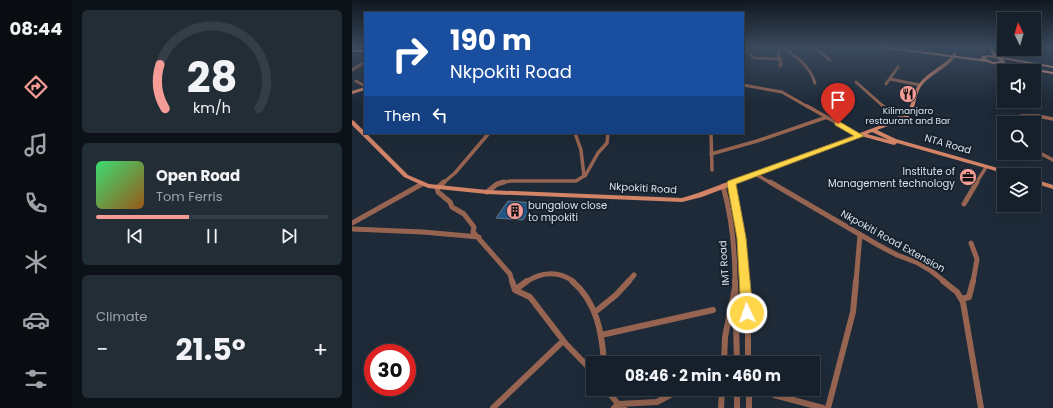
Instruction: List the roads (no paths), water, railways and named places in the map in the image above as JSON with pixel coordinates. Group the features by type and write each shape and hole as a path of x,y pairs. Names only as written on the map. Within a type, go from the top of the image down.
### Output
{"main road":[{"path":"905,118 912,111 915,94 920,85 941,66"},
{"path":"1015,66 1053,73"},
{"path":"352,93 364,87"},
{"name":"Nkpokiti Road","path":"352,122 406,176 422,184 437,188 487,192 682,200 700,196 905,118"},
{"name":"NTA Road","path":"874,131 894,140 997,169"},
{"name":"NTA Road","path":"861,136 997,173"},
{"path":"1041,183 1053,187"},
{"path":"1041,187 1053,191"}],"street":[{"path":"806,66 811,72 815,83"},
{"path":"886,84 898,68"},
{"path":"890,79 920,85"},
{"path":"356,81 364,86"},
{"path":"856,82 888,110 905,118"},
{"path":"744,85 782,92 861,136"},
{"path":"711,154 757,141 826,117"},
{"path":"1041,117 1053,119"},
{"path":"489,134 455,173 437,188 438,192 450,202 452,207 464,214 474,228 473,232 510,274 514,290 530,298 563,341 586,365"},
{"path":"575,134 581,150 584,176"},
{"path":"487,192 500,183 528,180 576,181 584,176 598,153 607,143 608,134"},
{"path":"711,134 712,170"},
{"path":"1041,154 1053,160"},
{"path":"964,204 985,169"},
{"name":"Nkpokiti Road Extension","path":"755,174 895,254 918,262 957,292 962,299"},
{"name":"IMT Road","path":"731,183 742,238 748,325 748,356"},
{"path":"352,223 422,184"},
{"name":"IMT Road","path":"723,186 730,211 736,282 738,356"},
{"path":"352,229 423,232 479,237"},
{"path":"828,408 853,312 860,235"},
{"path":"971,242 977,259 971,292 968,297 962,299 981,408"},
{"path":"514,290 524,285 532,278 553,274 566,275 576,283 595,312 601,334 603,356"},
{"path":"595,312 616,295 634,276"},
{"path":"725,356 730,310 736,282"},
{"path":"601,334 713,310"},
{"path":"492,408 563,341"},
{"path":"612,396 619,407 657,402 668,396"},
{"path":"721,408 722,396"},
{"path":"737,396 737,408"},
{"path":"749,396 749,408"},
{"path":"778,396 823,408"}],"place":[{"name":"Kilimanjaro restaurant and Bar","path":"908,94"},
{"name":"Institute of Management technology","path":"968,177"},
{"name":"bungalow close to mpokiti","path":"515,211"}]}
